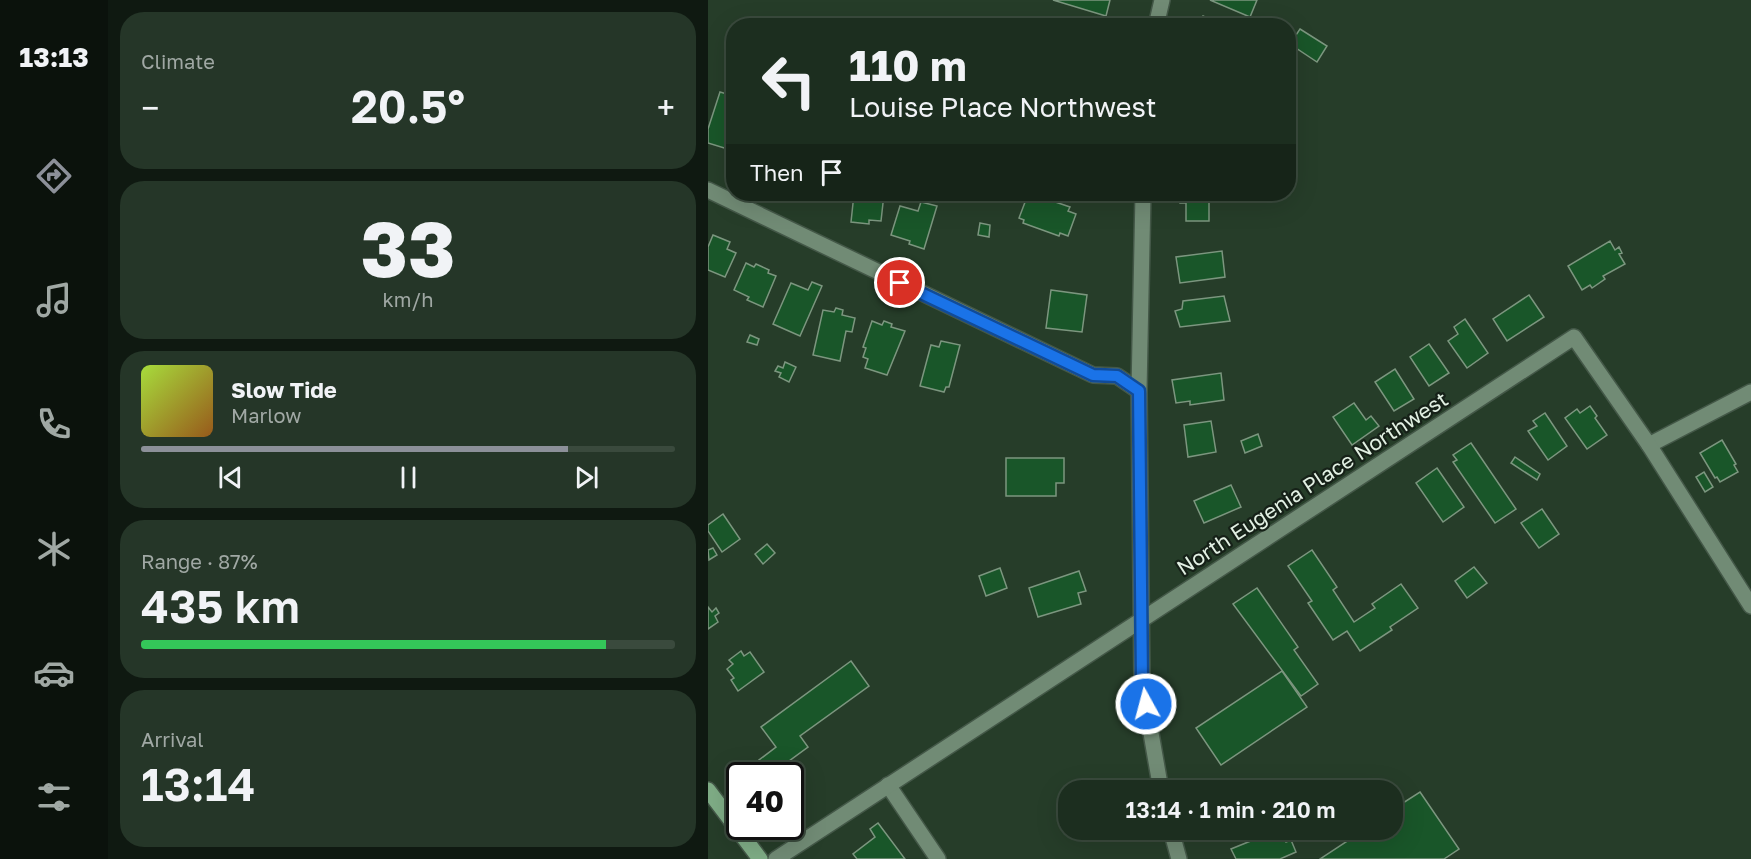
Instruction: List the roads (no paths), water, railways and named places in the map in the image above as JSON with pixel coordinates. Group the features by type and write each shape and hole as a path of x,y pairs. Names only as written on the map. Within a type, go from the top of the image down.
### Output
{"main road":[{"path":"709,794 760,859"}],"street":[{"path":"1158,18 1162,0"},
{"path":"708,190 726,199"},
{"path":"731,201 1093,375 1117,376 1139,391"},
{"path":"1143,201 1139,391 1142,682 1159,780"},
{"name":"North Eugenia Place Northwest","path":"776,859 1574,337 1649,445"},
{"path":"1751,392 1649,445 1751,606"},
{"path":"888,785 938,859"},
{"path":"1174,840 1179,859"}]}
